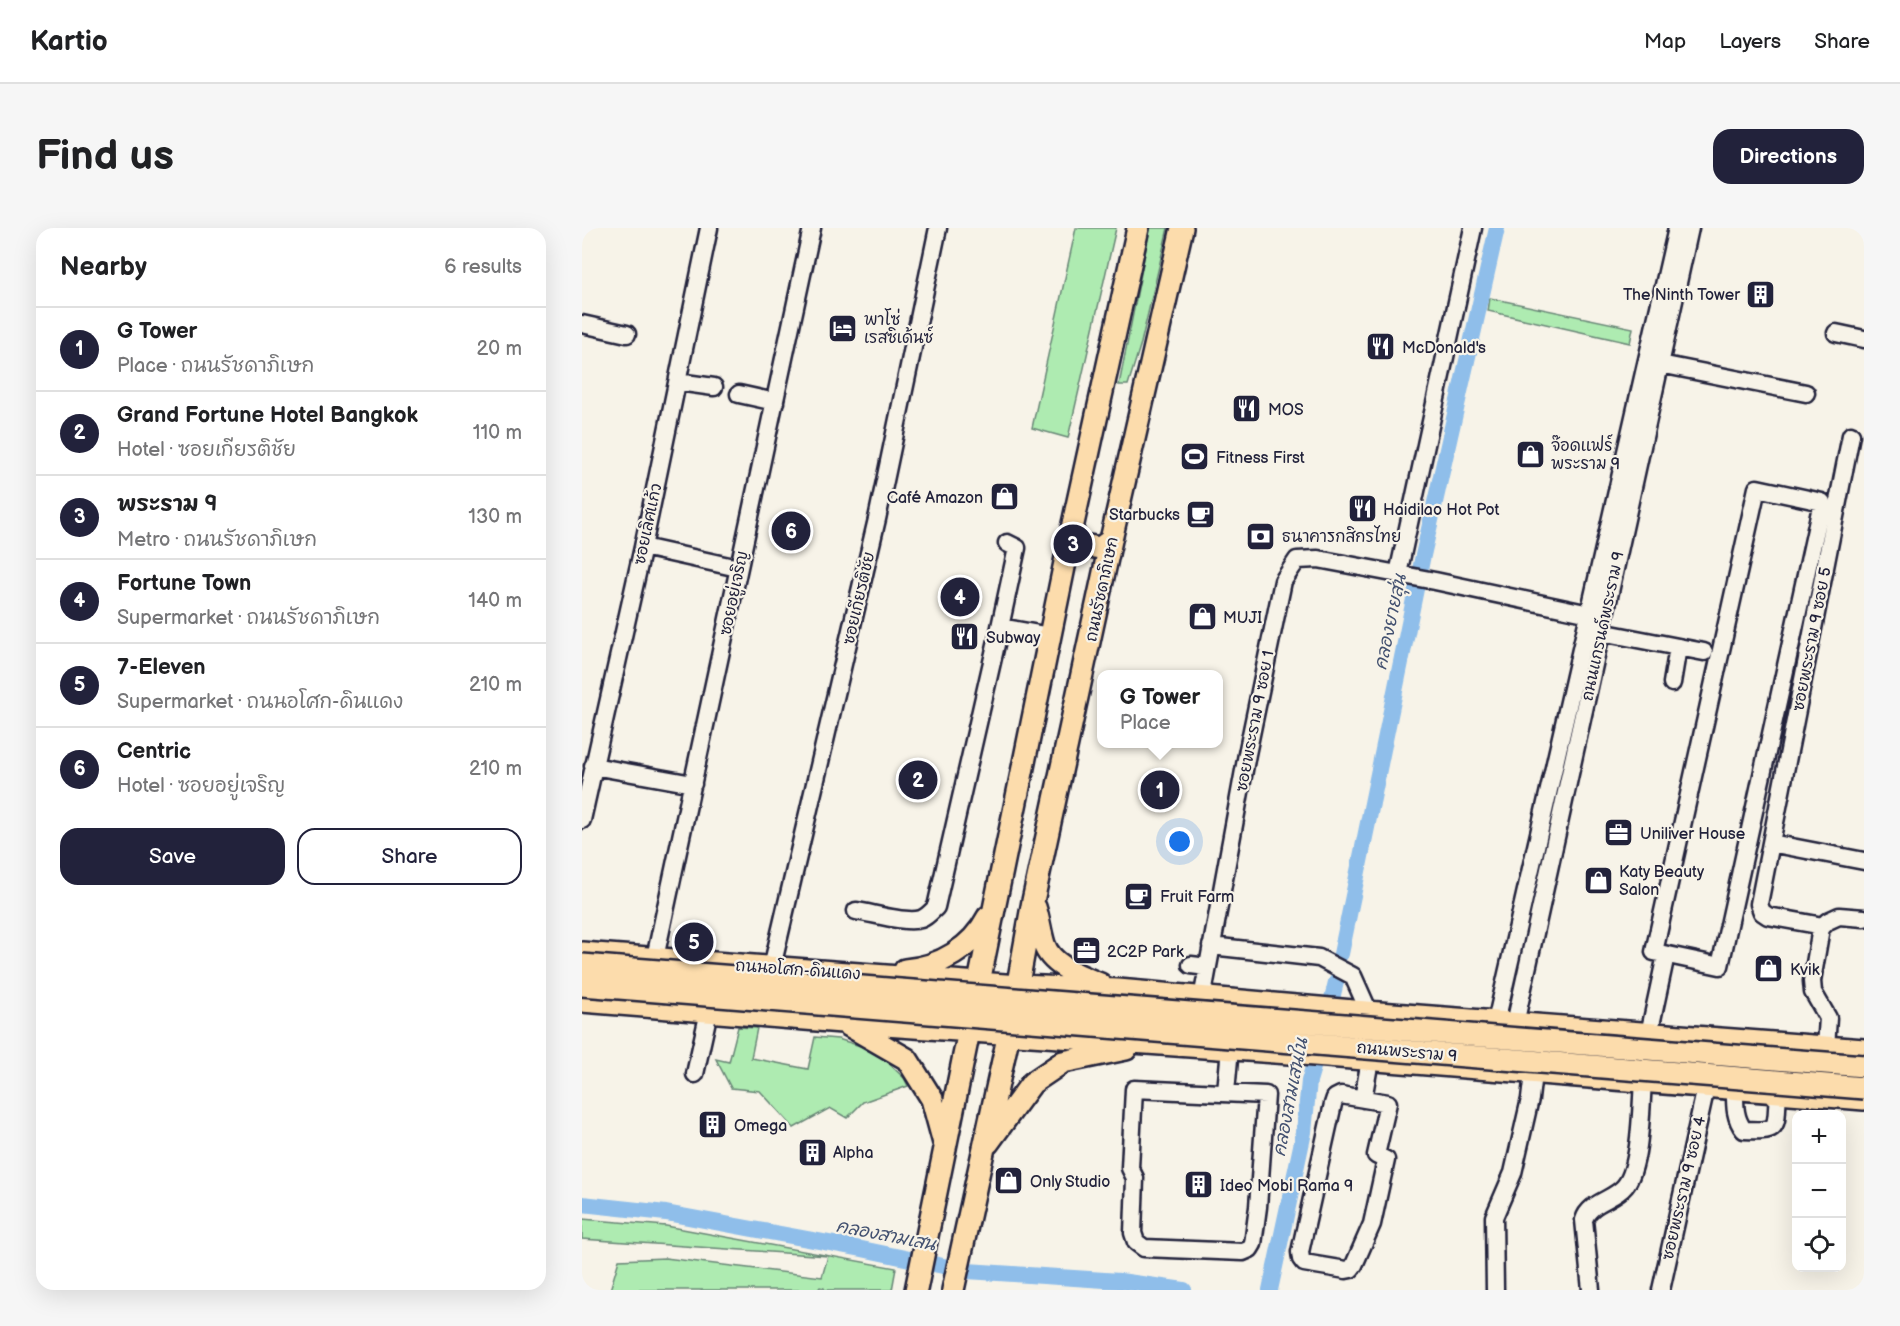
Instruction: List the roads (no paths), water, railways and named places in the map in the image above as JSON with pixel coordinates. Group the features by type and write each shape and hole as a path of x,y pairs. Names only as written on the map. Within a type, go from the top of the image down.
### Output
{"main road":[{"path":"916,1290 1071,534 1138,228"},
{"name":"ถนนรัชดาภิเษก","path":"1018,986 1033,901 1111,540 1182,228"},
{"path":"1071,534 1083,545 1100,548 1111,540"},
{"path":"866,974 919,969 943,961 972,940 987,920 999,891"},
{"path":"1033,901 1040,920 1044,946 1057,962 1082,977 1118,990"},
{"name":"ถนนอโศก-ดินแดง","path":"587,957 656,958 1018,986"},
{"name":"ถนนอโศก-ดินแดง","path":"587,957 952,1005"},
{"path":"587,957 585,996 709,1011 1009,1033"},
{"path":"953,1290 1018,986 1118,990 1361,1012 1864,1050"},
{"name":"ถนนอโศก-ดินแดง","path":"585,996 952,1005"},
{"name":"ถนนพระราม 9","path":"952,1005 1864,1066"},
{"name":"ถนนพระราม 9","path":"952,1005 1864,1088"},
{"path":"842,1022 907,1059 932,1099 945,1149"},
{"name":"ถนนพระราม 9","path":"1009,1033 1230,1048 1864,1099"},
{"path":"985,1146 1032,1083 1063,1062 1165,1044"}],"street":[{"name":"ซอยเลิศแก้ว","path":"582,820 643,547 709,228"},
{"name":"ซอยเกียรติชัย","path":"772,967 877,519 938,228"},
{"path":"1473,228 1405,575 1598,621 1678,647 1704,652"},
{"name":"ถนนแกรนด์พระราม 9","path":"1505,1023 1598,621 1653,362 1677,228"},
{"name":"ถนนแกรนด์พระราม 9","path":"1653,362 1690,228"},
{"name":"ซอยอยู่เจริญ","path":"656,958 775,402 806,229"},
{"path":"582,324 627,334"},
{"path":"1836,333 1864,339"},
{"path":"1653,362 1806,393"},
{"path":"678,382 714,387"},
{"path":"739,394 775,402"},
{"name":"ซอยพระราม 9 ซอย 5","path":"1851,435 1759,904 1762,912 1767,916 1823,926 1839,916 1864,918"},
{"path":"1756,488 1822,502 1720,966 1666,955 1654,952 1756,488"},
{"path":"856,910 907,920 920,920 936,907 1017,548 1007,543"},
{"path":"643,547 738,568"},
{"name":"ซอยพระราม 9 ซอย 1","path":"1202,999 1199,966 1211,946 1283,580 1298,560 1318,560 1405,575"},
{"path":"1000,627 1050,636"},
{"path":"1672,683 1678,647"},
{"path":"593,766 693,784"},
{"path":"1771,843 1864,861"},
{"path":"1823,926 1812,981 1813,992 1828,1018 1826,1047"},
{"path":"1211,946 1319,958 1348,973 1361,1012"},
{"path":"1649,1034 1666,955"},
{"path":"695,1074 709,1011"},
{"path":"1226,1092 1230,1048"},
{"path":"1363,1099 1370,1060"},
{"path":"1495,1290 1494,1217 1513,1173 1530,1099 1533,1073"},
{"path":"1590,1284 1584,1220 1589,1210 1617,1195 1634,1172 1643,1082"},
{"name":"ซอยพระราม 9 ซอย 4","path":"1661,1290 1706,1087"},
{"path":"1134,1089 1226,1092 1266,1095 1253,1244 1250,1249 1243,1252 1143,1248 1136,1242 1133,1233 1135,1178 1130,1168 1134,1089"},
{"path":"1735,1089 1736,1112 1740,1126 1744,1130 1768,1130 1773,1127 1776,1120 1778,1093"},
{"path":"1341,1095 1363,1099 1388,1103 1376,1155 1386,1160 1372,1224 1351,1269 1304,1263 1300,1252 1335,1098 1341,1095"}],"waterway":[{"name":"คลองยายสุ่น","path":"1341,954 1422,560 1497,228"},
{"name":"คลองสามเสนใน","path":"1327,1019 1336,982"},
{"name":"คลองสามเสนใน","path":"1270,1290 1304,1132 1309,1081 1320,1044"},
{"name":"คลองสามเสน","path":"582,1204 666,1213 967,1271 1120,1281 1184,1290"}],"place":[{"name":"The Ninth Tower","path":"1761,294"},
{"name":"พาโซ่ เรสซิเด้นซ์","path":"843,328"},
{"name":"McDonald's","path":"1381,347"},
{"name":"MOS","path":"1247,409"},
{"name":"จ๊อดแฟร์ พระราม 9","path":"1530,454"},
{"name":"Fitness First","path":"1195,457"},
{"name":"Café Amazon","path":"1004,497"},
{"name":"Haidilao Hot Pot","path":"1362,509"},
{"name":"Starbucks","path":"1201,514"},
{"name":"Centric","path":"791,531"},
{"name":"ธนาคารกสิกรไทย","path":"1261,536"},
{"name":"พระราม 9","path":"1073,544"},
{"name":"Fortune Town","path":"960,597"},
{"name":"MUJI","path":"1202,617"},
{"name":"Subway","path":"965,637"},
{"name":"Grand Fortune Hotel Bangkok","path":"918,780"},
{"name":"G Tower","path":"1160,790"},
{"name":"Uniliver House","path":"1619,833"},
{"name":"Katy Beauty Salon","path":"1598,880"},
{"name":"Fruit Farm","path":"1139,896"},
{"name":"7-Eleven","path":"694,942"},
{"name":"2C2P Park","path":"1086,951"},
{"name":"Kvik","path":"1769,969"},
{"name":"Omega","path":"713,1125"},
{"name":"Alpha","path":"812,1152"},
{"name":"Only Studio","path":"1009,1181"},
{"name":"Ideo Mobi Rama 9","path":"1199,1185"}]}
